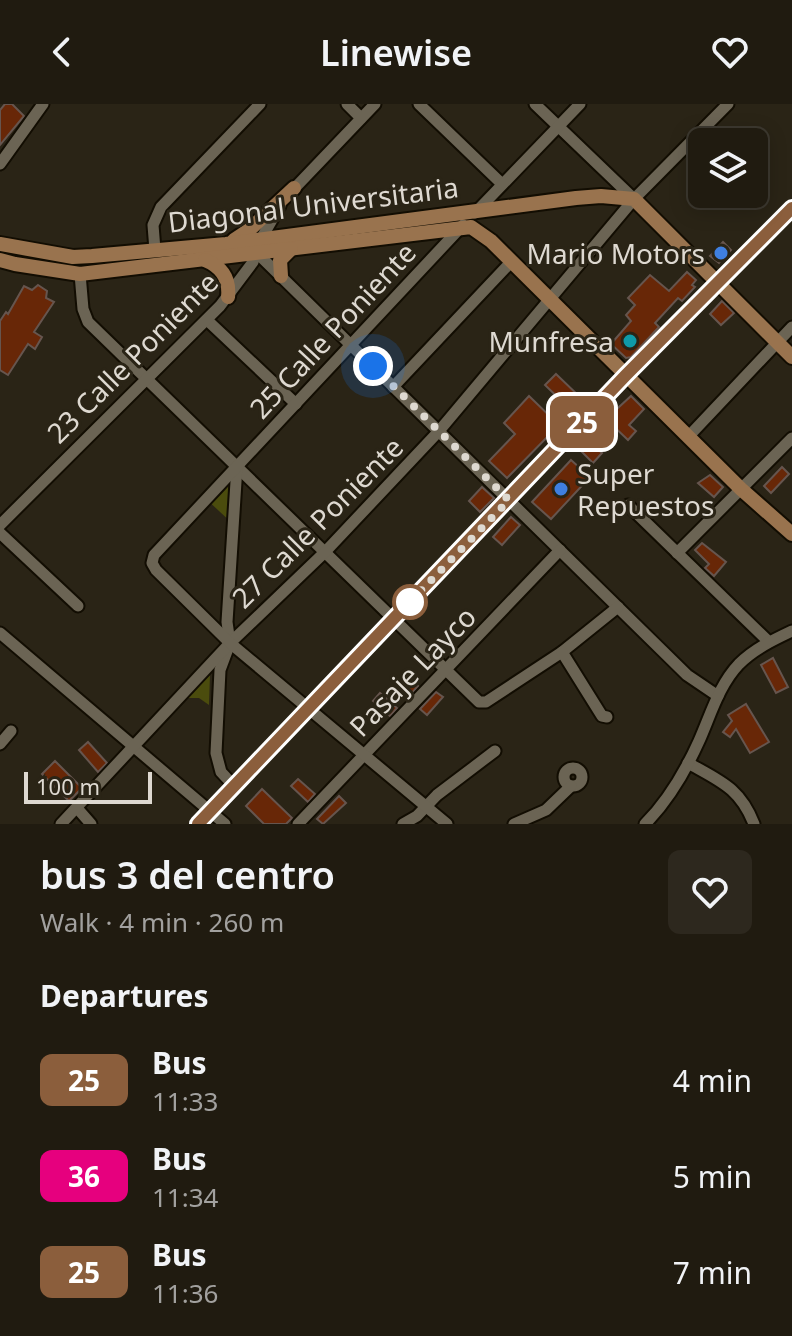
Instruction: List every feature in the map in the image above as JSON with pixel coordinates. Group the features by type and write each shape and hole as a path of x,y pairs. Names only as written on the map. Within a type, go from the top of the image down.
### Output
{"main road":[{"path":"226,244 249,230 294,188"},
{"name":"Diagonal Universitaria","path":"0,260 80,274 205,260 259,246 477,210 601,196 634,199"},
{"path":"634,199 792,357"},
{"name":"Diagonal Universitaria","path":"0,244 73,257 226,244 291,249 463,226"},
{"path":"463,226 479,231 741,489 792,534"},
{"path":"281,276 280,260 291,249"},
{"path":"205,260 223,272 228,297"}],"street":[{"path":"0,164 43,104"},
{"path":"155,250 153,225 161,207 260,104"},
{"path":"347,104 361,118"},
{"name":"23 Calle Poniente","path":"0,525 228,297 249,269 280,207 294,188 375,104"},
{"path":"419,104 502,184"},
{"path":"535,104 634,199"},
{"name":"25 Calle Poniente","path":"230,643 156,570 152,563 154,555 580,104"},
{"name":"27 Calle Poniente","path":"61,824 230,643 325,552 439,431 634,199 728,104"},
{"path":"198,824 626,375 792,208"},
{"path":"259,246 281,276 393,387 694,681 718,696"},
{"path":"393,387 511,262"},
{"path":"80,274 83,309 88,322 479,702 486,702 562,652 618,607"},
{"path":"207,320 296,404"},
{"path":"688,437 792,327"},
{"path":"677,553 792,438"},
{"path":"234,786 219,769 216,753 220,670 230,643 227,622 237,466"},
{"path":"628,505 769,642"},
{"path":"0,533 78,606"},
{"name":"Pasaje Layco","path":"298,824 560,550"},
{"path":"645,824 660,808 688,763 718,696 740,663 769,642 792,631"},
{"path":"0,633 225,824"},
{"path":"230,643 447,824"},
{"path":"562,652 602,716 607,717"},
{"path":"0,744 11,731"},
{"path":"403,824 417,816 495,751"},
{"path":"688,763 729,786 743,799 754,824"},
{"path":"514,824 546,810 571,786"},
{"path":"77,808 91,824"}],"shaded area":[{"path":"237,466 233,524 205,498"},
{"path":"210,675 209,705 199,698 187,698"}],"building":[{"path":"5,104 12,104 24,116 0,145 0,110"},
{"name":"Mario Motors","path":"723,242 731,250 719,263 710,256"},
{"path":"687,272 696,280 692,285 695,287 682,301 678,298 655,323 659,327 631,357 626,358 611,344 631,321 626,315 635,305 628,298 650,275 669,291"},
{"path":"38,285 47,291 46,298 54,302 34,332 42,337 35,349 28,344 8,375 0,370 0,321 6,312 8,314 24,286 32,290"},
{"path":"722,301 734,313 721,325 710,314"},
{"path":"556,374 582,399 571,410 545,385"},
{"path":"529,396 559,425 507,478 489,461 515,434 504,423"},
{"path":"631,396 644,409 629,425 636,431 628,440 606,419"},
{"path":"588,441 602,453 593,463 580,450"},
{"name":"Super Repuestos","path":"571,460 590,477 551,519 532,502"},
{"path":"782,467 789,474 771,493 764,486"},
{"path":"710,475 723,487 714,497 698,483"},
{"path":"482,487 494,498 480,512 469,501"},
{"path":"511,517 520,525 502,545 493,537"},
{"path":"702,543 726,562 714,576 705,568 709,564 695,550"},
{"path":"773,658 788,687 776,693 761,665"},
{"path":"410,677 418,686 411,694 402,685"},
{"path":"436,692 443,697 427,715 420,709"},
{"path":"380,693 397,708 390,716 373,701"},
{"path":"746,704 769,742 750,753 736,729 730,737 723,732 732,721 728,715"},
{"path":"88,742 107,763 98,772 79,750"},
{"path":"55,761 82,788 69,801 42,774"},
{"path":"298,779 315,794 308,802 291,786"},
{"path":"262,789 292,818 286,824 264,824 246,806"},
{"path":"339,796 346,803 323,824 317,819"}],"bus line":[{"name":"25","path":"198,824 626,375 792,208"}],"place":[{"name":"Mario Motors","path":"721,253"},
{"name":"Munfresa","path":"630,341"},
{"name":"Super Repuestos","path":"561,489"}],"route":[{"path":"373,366 509,500 410,602"}]}
